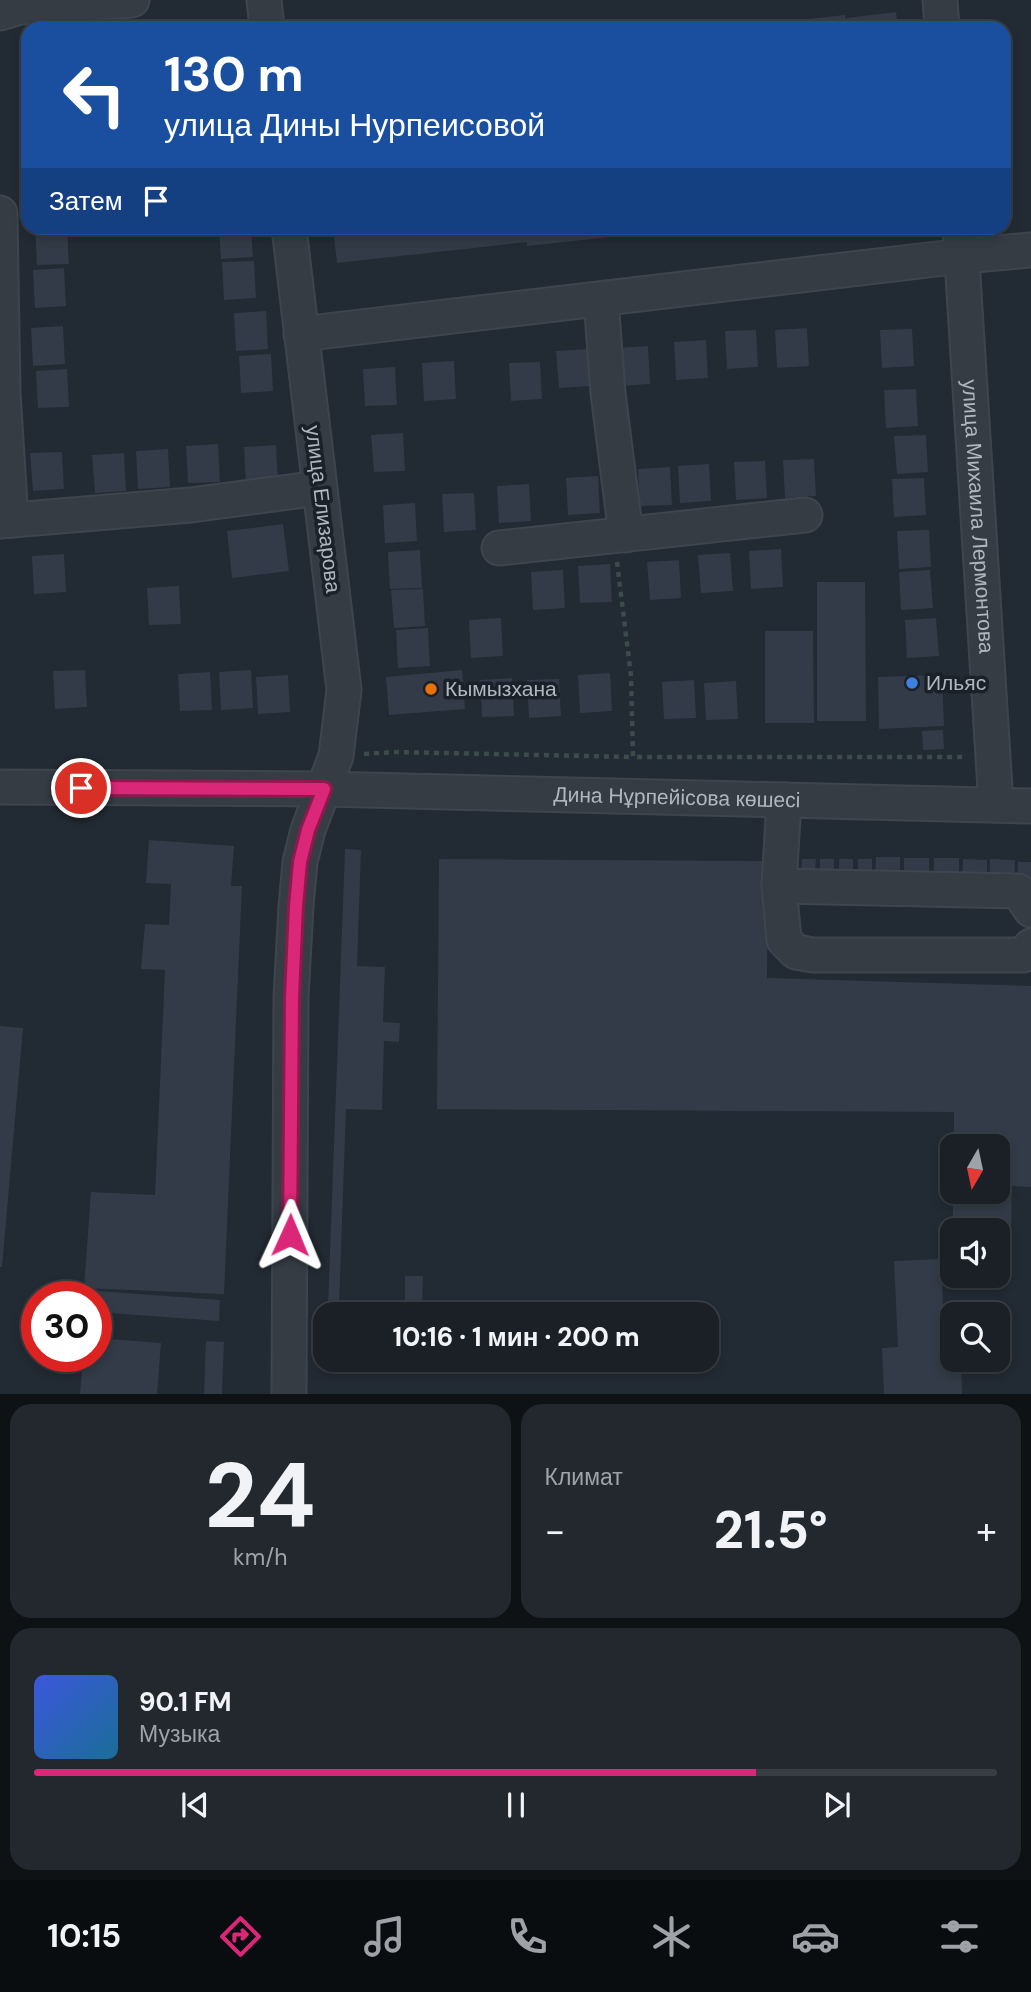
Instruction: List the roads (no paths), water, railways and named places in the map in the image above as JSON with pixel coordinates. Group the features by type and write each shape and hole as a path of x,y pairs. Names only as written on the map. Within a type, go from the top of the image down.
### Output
{"street":[{"path":"0,13 20,7 132,0"},
{"path":"264,0 266,21"},
{"path":"940,0 942,21"},
{"path":"0,213 5,520 191,505 319,488"},
{"name":"улица Елизарова","path":"289,1394 292,997 296,906 305,841 336,756 344,690 290,235"},
{"path":"301,334 601,299 961,242 1031,250"},
{"name":"улица Михаила Лермонтова","path":"961,242 996,805"},
{"path":"601,299 608,393 626,535"},
{"path":"499,548 805,514"},
{"name":"Дина Нұрпейісова көшесі","path":"0,787 324,789 1031,806"},
{"path":"784,800 779,886 784,940 796,953 1023,955 1031,946"},
{"path":"779,886 1018,891 1031,911"}],"place":[{"name":"Ильяс","path":"912,683"},
{"name":"Кымызхана","path":"431,689"}]}
